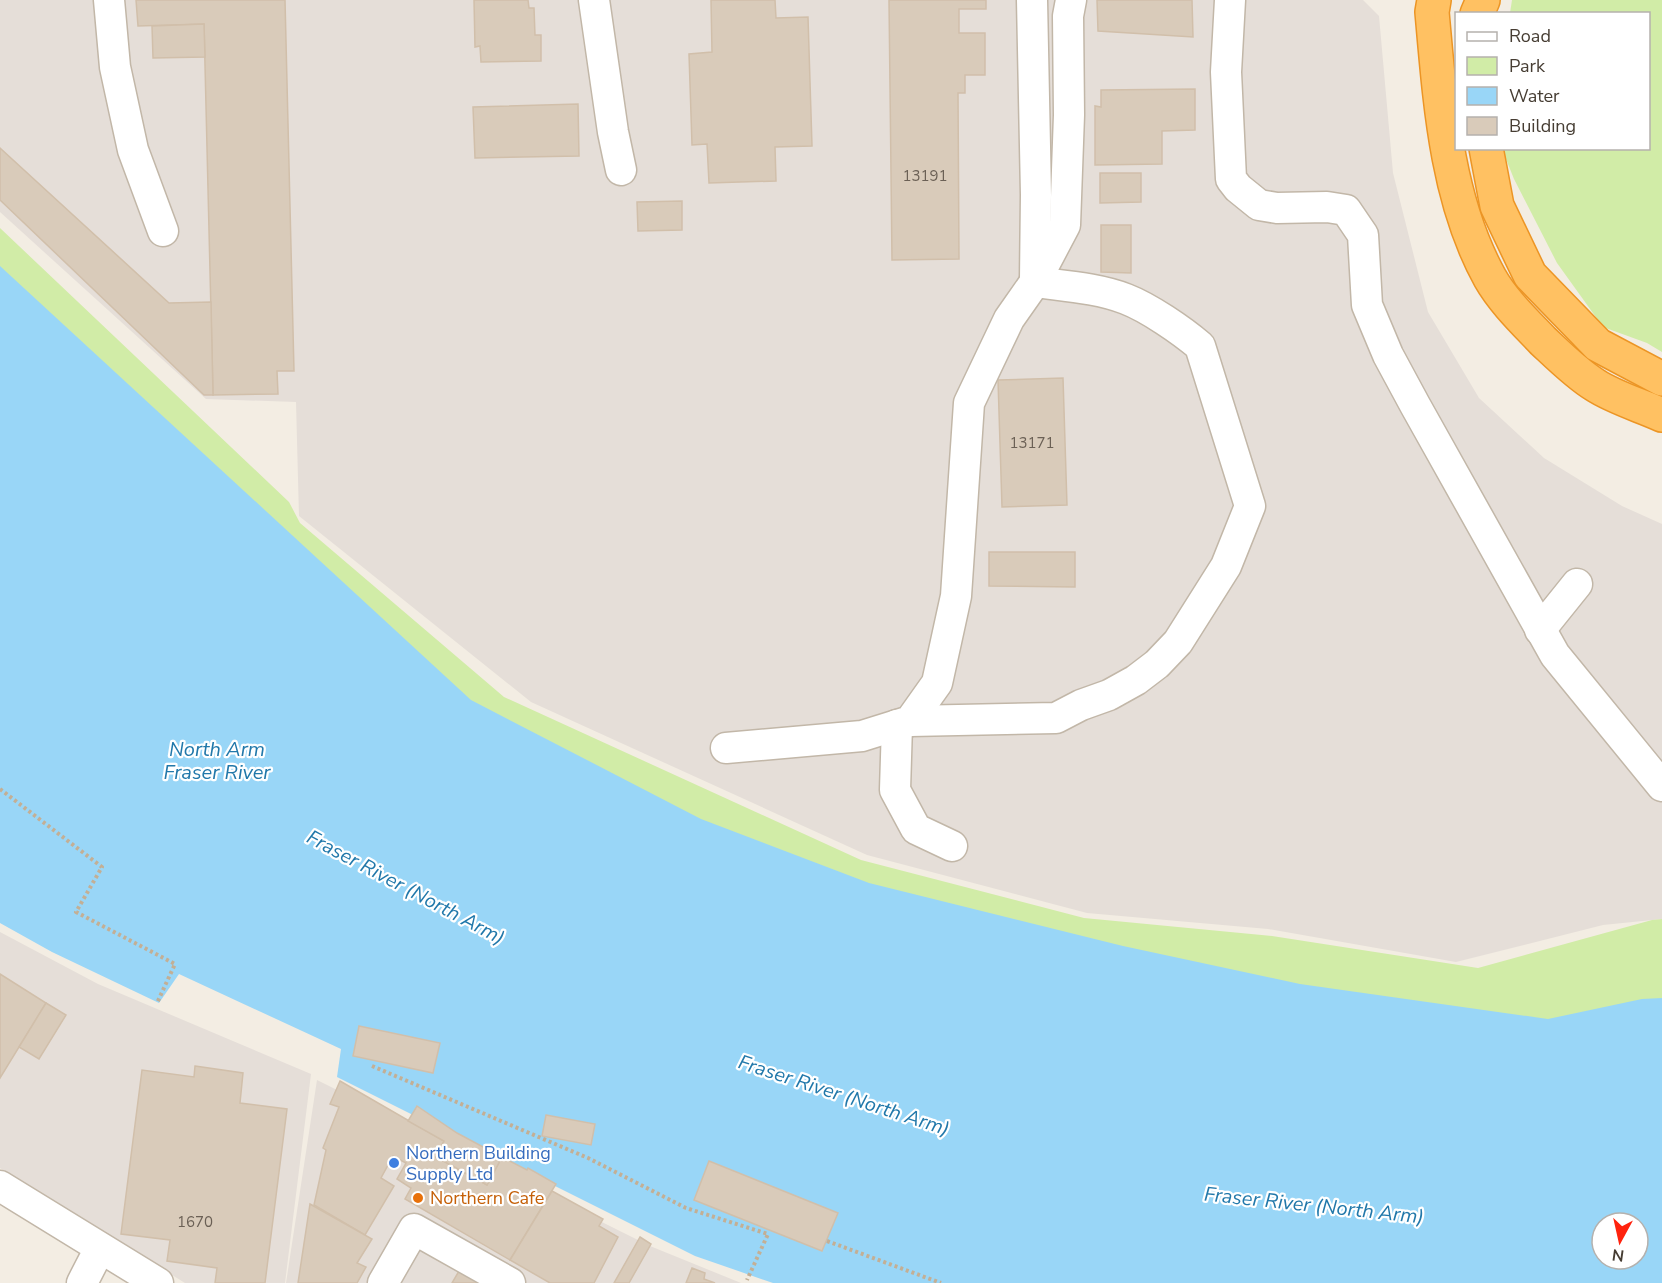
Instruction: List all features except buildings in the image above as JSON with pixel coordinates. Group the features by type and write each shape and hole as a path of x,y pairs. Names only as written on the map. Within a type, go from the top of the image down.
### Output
{"highway":[{"path":"1430,4 1442,120 1454,178 1472,240 1491,280 1522,319 1556,353 1595,385 1662,415"},
{"path":"1486,150 1497,206 1530,275 1598,345 1662,379"}],"street":[{"path":"109,0 115,68 133,150 163,231"},
{"path":"594,0 613,132 621,170"},
{"path":"1032,0 1036,195 1035,282"},
{"path":"952,846 916,829 895,790 903,723 938,683 956,596 969,403 1010,319 1035,282 1065,225 1070,115 1068,16 1071,0"},
{"path":"1230,0 1226,72 1231,179 1238,188 1259,205 1277,208 1327,207 1346,210 1363,235 1367,305 1388,355 1555,656 1662,786"},
{"path":"726,748 862,736 903,723 1056,718 1081,705 1109,695 1136,680 1156,664 1178,642 1214,589 1226,566 1250,506 1200,346 1181,330 1127,299 1035,282"},
{"path":"1540,630 1577,584"},
{"path":"0,1186 158,1283"},
{"path":"383,1283 414,1229 510,1283"},
{"path":"82,1283 100,1248"}],"path":[{"path":"0,789 102,867 76,912 175,964 157,1003"},
{"path":"372,1066 588,1158 686,1208 768,1234 747,1280"},
{"path":"827,1240 941,1283"}],"shaded area":[{"path":"0,0 1363,0 1379,16 1393,173 1428,312 1479,398 1544,458 1622,506 1662,524 1662,919 1603,925 1456,962 1268,929 1087,913 867,855 531,702 299,516 296,402 206,399 0,212"},
{"path":"0,932 98,984 311,1074 285,1283 185,1283 0,1168"},
{"name":"Northern Building Supply Ltd","path":"317,1080 650,1246 741,1283 286,1283"}],"green space":[{"path":"1512,0 1662,0 1662,352 1647,343 1603,327 1557,263 1514,179 1502,150 1650,150 1650,12 1510,12"},
{"path":"0,228 289,502 300,523 504,697 861,860 1084,918 1272,936 1478,968 1662,919 1662,1059 1389,1045 596,809 0,390"}],"water":[{"name":"North Arm Fraser River","path":"0,266 471,700 701,819 869,883 1123,946 1300,984 1548,1019 1642,999 1662,998 1662,1283 773,1283 695,1256 337,1077 341,1049 179,974 159,1003 52,952 0,923"}],"place":[{"name":"Northern Building Supply Ltd","path":"394,1163"},
{"name":"Northern Cafe","path":"418,1198"}],"water label":[{"name":"Fraser River (North Arm)","path":"406,887"},
{"name":"Fraser River (North Arm)","path":"844,1095"},
{"name":"Fraser River (North Arm)","path":"1314,1205"}]}
